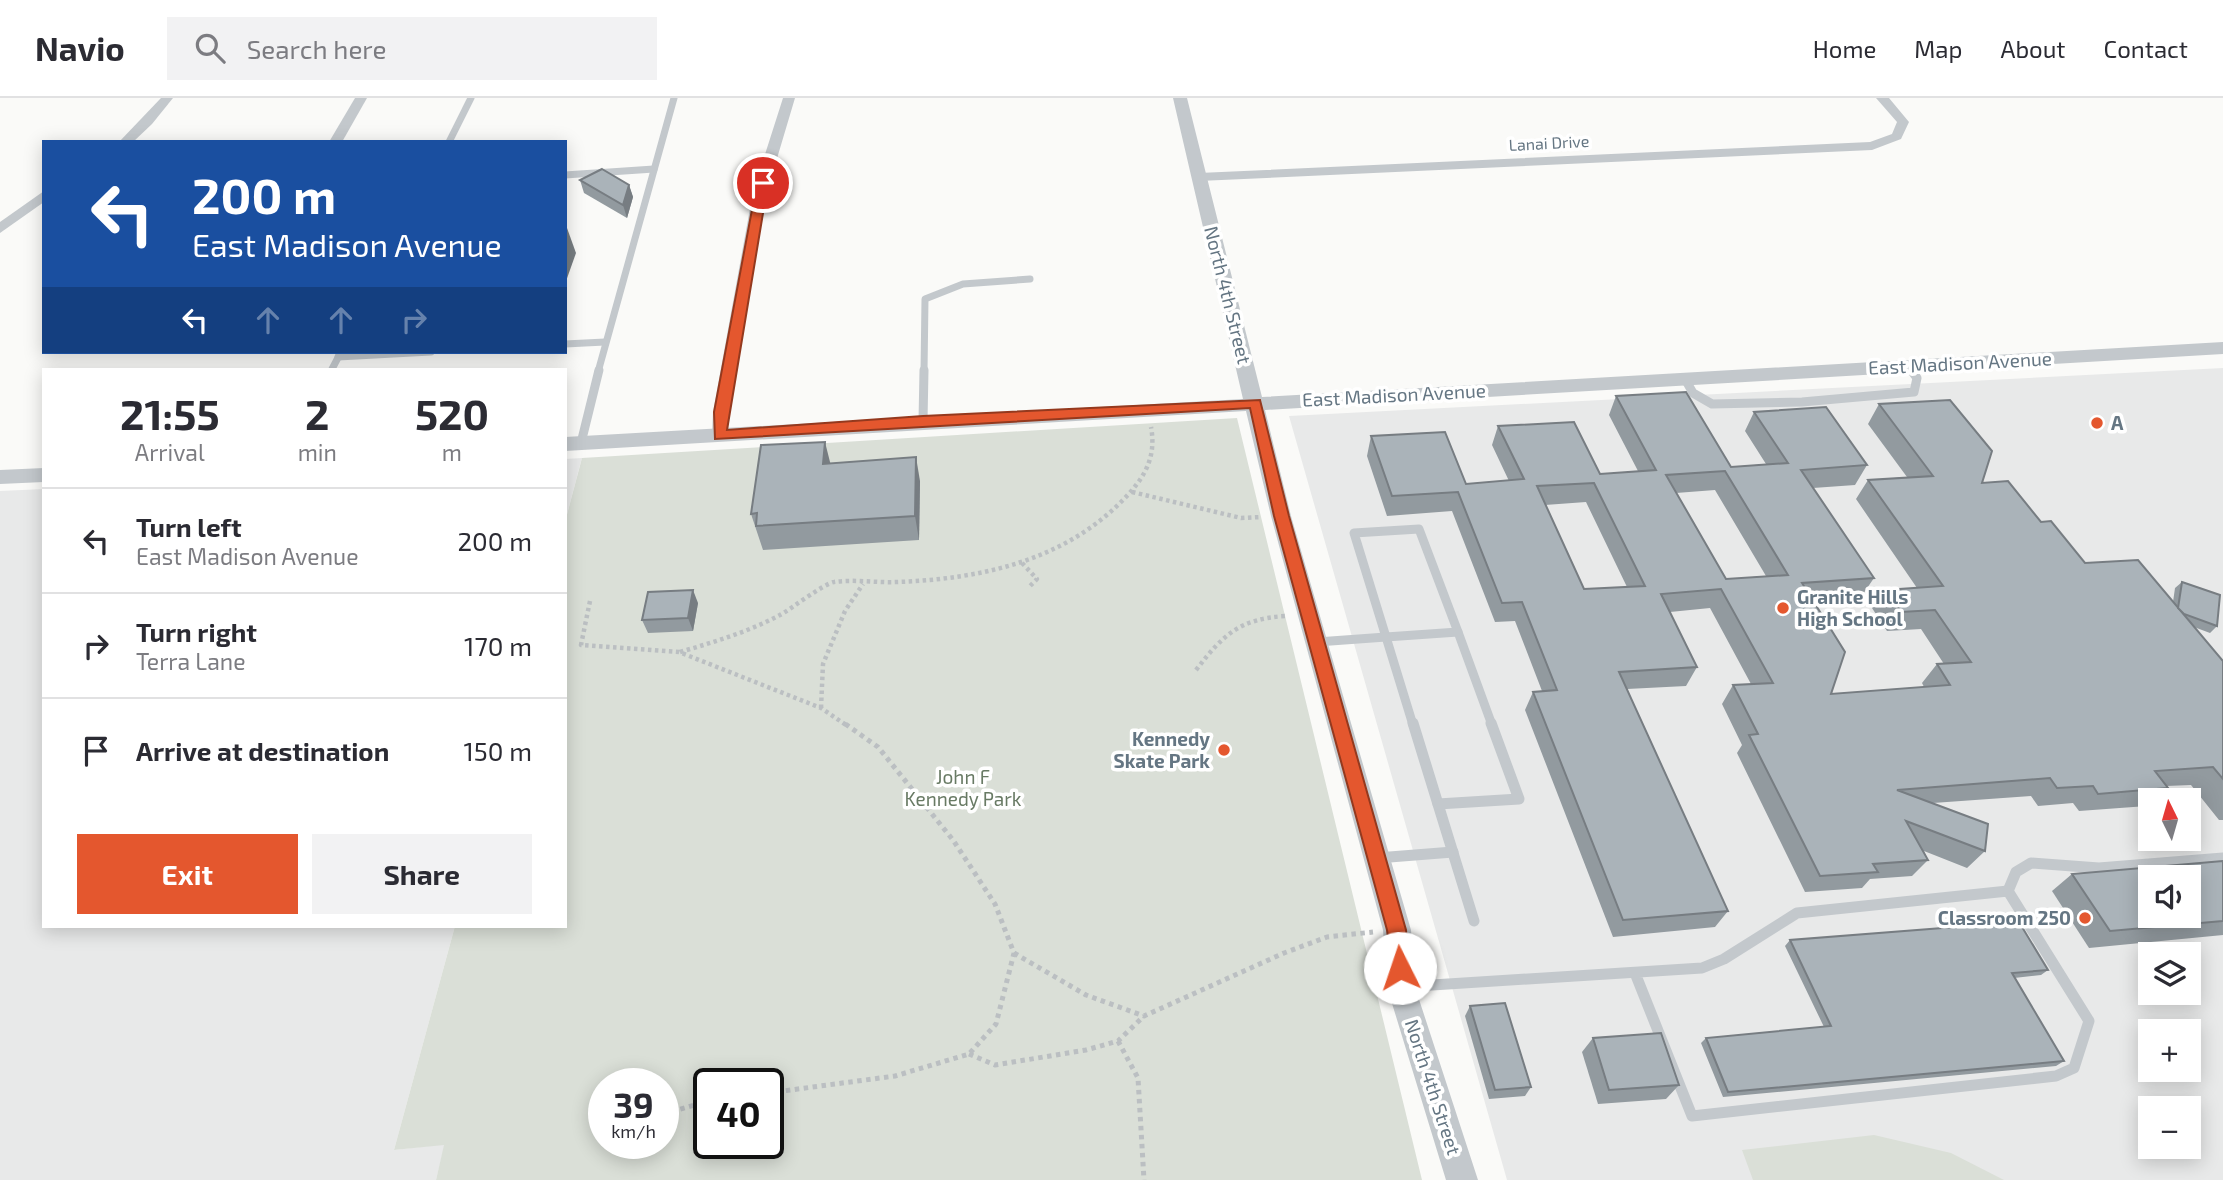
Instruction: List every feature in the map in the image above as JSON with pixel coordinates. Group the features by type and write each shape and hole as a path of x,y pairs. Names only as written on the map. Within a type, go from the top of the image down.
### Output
{"street":[{"path":"127,140 167,98"},
{"path":"336,140 361,98"},
{"path":"720,435 721,412 760,192 789,98"},
{"name":"North 4th Street","path":"1180,98 1281,516 1397,930 1401,987 1462,1180"},
{"name":"Lanai Drive","path":"1199,177 1872,146 1899,135 1903,122 1882,98"},
{"path":"0,229 42,196"},
{"path":"22,210 42,209"},
{"name":"East Madison Avenue","path":"573,443 2223,348"},
{"path":"0,477 42,475"}],"lane":[{"path":"450,140 471,98"},
{"path":"573,443 605,342 674,98"},
{"path":"567,175 654,169"},
{"path":"923,421 925,299 937,291 985,279 1030,279"},
{"path":"567,344 605,342"},
{"path":"1685,379 1693,393 1712,404 1802,402 1914,392 1917,379 1907,366"},
{"path":"1438,804 1519,799 1419,529 1354,533 1474,921"},
{"path":"1317,642 1458,632"},
{"path":"1377,858 1453,852"},
{"path":"2008,891 2016,872 2031,863 2099,868 2223,859"},
{"path":"1401,987 1702,968 1724,960 1797,913 2008,891"},
{"path":"1635,973 1692,1116 2056,1076 2074,1068 2088,1021 2008,891"}],"path":[{"path":"679,652 755,629 806,602 831,582 884,584 967,575 1032,561 1091,530 1132,492 1154,458 1154,435 1146,410"},
{"path":"1132,492 1241,518 1281,516"},
{"path":"1021,563 1037,579 1029,587"},
{"path":"821,708 823,664 845,611 864,583"},
{"path":"590,601 581,645 679,652 821,708 878,747 953,840 995,904 1014,953 996,1024 969,1054 895,1076 784,1091"},
{"path":"1196,670 1214,647 1241,623 1258,618 1285,616"},
{"path":"969,1054 995,1065 1086,1050 1118,1041 1143,1016 1284,953 1327,937 1397,930"},
{"path":"1014,953 1086,995 1143,1016"},
{"path":"1118,1041 1138,1078 1144,1180"}],"shaded area":[{"name":"Granite Hills High School","path":"2223,368 2223,1180 1507,1180 1289,416"},
{"path":"582,458 567,514 567,459"},
{"path":"42,489 42,928 454,928 394,1150 445,1144 436,1180 0,1180 0,491"}],"green space":[{"name":"John F Kennedy Park","path":"1237,418 1422,1180 436,1180 444,1145 394,1150 454,928 567,928 567,514 582,458"},
{"path":"1874,1135 1951,1153 2004,1180 1753,1180 1742,1150"}],"building":[{"path":"602,169 629,185 623,205 580,180"},
{"path":"1686,392 1731,467 1788,463 1754,412 1826,407 1867,465 1801,470 1874,578 1802,583 1845,652 1831,694 1950,685 1937,664 1971,662 1935,610 1901,612 1886,590 1943,586 1868,480 1933,476 1879,404 1950,400 1992,451 1982,483 2008,481 2041,522 2051,521 2085,563 2138,560 2223,661 2223,779 2213,767 2155,771 2168,788 2138,788 2138,791 2098,794 2093,786 2057,788 2050,778 1897,790 1988,824 1985,851 1906,821 1928,860 1873,864 1878,872 1820,876 1749,735 1758,734 1733,685 1773,683 1721,589 1661,594 1697,667 1619,672 1728,911 1623,920 1533,692 1557,690 1522,602 1502,603 1458,492 1392,496 1371,436 1445,432 1466,484 1524,479 1498,426 1574,422 1600,474 1656,470 1616,396","holes":["1725,471 1788,575 1726,579 1666,475","1594,483 1645,586 1584,589 1537,486"]},
{"path":"825,442 823,464 916,457 915,516 756,526 757,513 751,514 761,445"},
{"path":"2182,582 2220,595 2217,626 2184,614 2178,608"},
{"path":"693,590 688,618 642,620 648,592"},
{"path":"2223,861 2223,921 2201,923 2201,865 2177,865"},
{"path":"2138,868 2138,928 2144,928 2110,931 2072,874"},
{"path":"2019,922 2048,970 2012,973 2064,1061 1728,1092 1706,1038 1831,1026 1790,940"},
{"path":"1505,1003 1531,1087 1495,1090 1470,1006"},
{"path":"1661,1033 1679,1085 1609,1090 1593,1038"}],"place":[{"name":"A","path":"2097,423"},
{"name":"Granite Hills High School","path":"1783,608"},
{"name":"Kennedy Skate Park","path":"1224,750"},
{"name":"Classroom 250","path":"2085,918"}],"route":[{"path":"763,183 721,412 720,435 1255,403 1281,516 1397,930 1400,968"}]}
